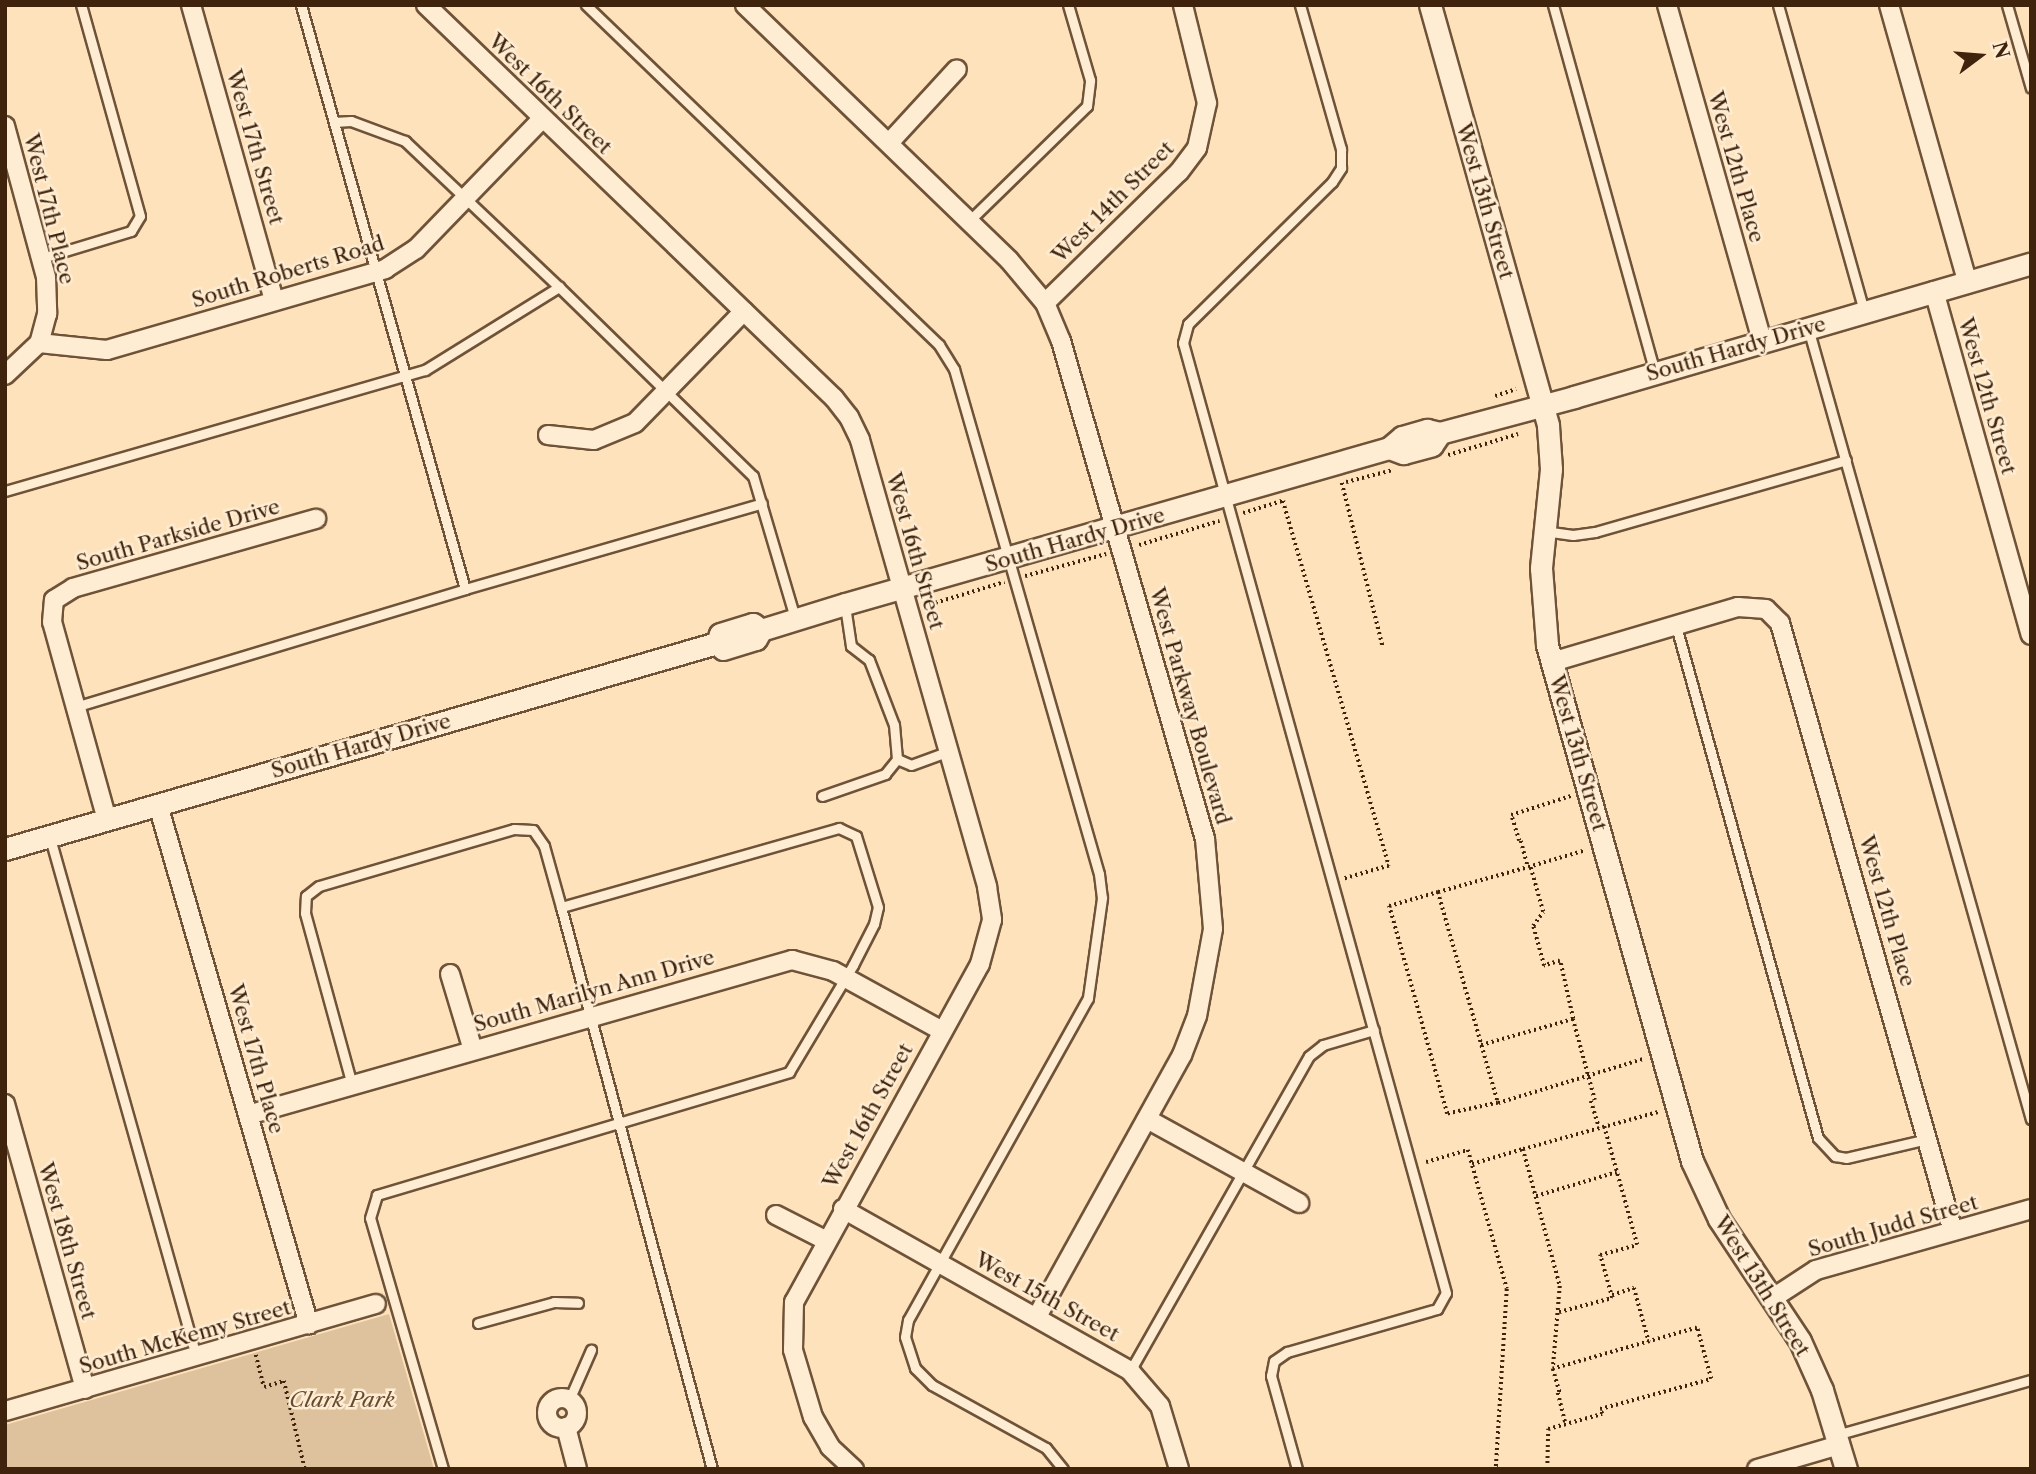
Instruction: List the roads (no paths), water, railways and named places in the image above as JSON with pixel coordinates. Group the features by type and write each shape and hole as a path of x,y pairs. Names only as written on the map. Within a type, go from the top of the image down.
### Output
{"street":[{"name":"West 17th Street","path":"191,5 274,301"},
{"name":"West 16th Street","path":"426,5 849,416 902,589 987,887 992,920 986,951 794,1302 791,1338 817,1427 830,1447 854,1469"},
{"name":"West Parkway Boulevard","path":"745,5 969,221 1045,303 1061,341 1205,839 1213,906 1211,952 1198,1016 1147,1119 1037,1317"},
{"name":"West 14th Street","path":"1045,303 1179,172 1197,148 1207,103 1183,5"},
{"name":"West 13th Street","path":"1430,5 1543,404 1551,453 1542,531 1542,610 1552,662 1692,1160 1719,1219 1773,1298 1807,1355 1846,1469"},
{"name":"West 12th Place","path":"1667,5 1762,341"},
{"path":"1889,5 1967,281"},
{"path":"888,143 957,69"},
{"name":"South Roberts Road","path":"39,343 107,350 376,272 416,249 542,118"},
{"name":"West 17th Place","path":"5,126 42,258 48,296 39,343"},
{"name":"South Hardy Drive","path":"5,849 718,643 720,634 753,624 761,630 1389,449 1402,437 1427,430 1440,433 2031,263"},
{"name":"West 12th Street","path":"1934,291 2031,635"},
{"path":"548,435 579,441 608,436 635,423 744,312"},
{"path":"5,375 39,343"},
{"name":"South Parkside Drive","path":"75,707 52,622 54,600 73,588 316,519"},
{"name":"West 12th Place","path":"1676,626 1738,607 1766,609 1785,631 1953,1231"},
{"path":"1552,662 1676,626"},
{"path":"75,707 107,820"},
{"name":"West 17th Place","path":"158,805 309,1325"},
{"name":"South Marilyn Ann Drive","path":"248,1115 777,962 807,961 846,978 942,1031"},
{"path":"450,974 473,1050"},
{"name":"West 18th Street","path":"5,1104 85,1389"},
{"path":"1147,1119 1299,1203"},
{"name":"West 15th Street","path":"843,1209 1130,1371 1160,1406 1179,1469"},
{"name":"South Judd Street","path":"1773,1298 1816,1270 2031,1209"},
{"path":"776,1214 825,1241"},
{"name":"South McKemy Street","path":"5,1411 376,1304"},
{"path":"555,1400 569,1400 577,1412 566,1427 552,1424 547,1411 555,1400"},
{"path":"566,1427 577,1469"},
{"path":"1757,1469 1838,1440"}],"lane":[{"path":"42,258 131,231 139,216 81,5"},
{"path":"301,5 465,589"},
{"path":"586,5 948,356 1099,874 1102,898 1088,998 906,1325 905,1337 915,1368 940,1390 1045,1448 1063,1469"},
{"path":"969,221 1087,106 1090,80 1068,5"},
{"path":"1297,1469 1271,1376 1274,1361 1287,1352 1437,1309 1446,1293 1185,355 1184,332 1341,168 1341,149 1300,5"},
{"path":"1553,5 1655,373"},
{"path":"1779,5 1865,312"},
{"path":"2007,5 2031,88"},
{"path":"334,122 351,121 405,141 748,470 762,503 796,620"},
{"path":"5,491 425,370 559,287"},
{"path":"1808,328 2031,1119"},
{"path":"1542,531 1573,535 1595,532 1846,460"},
{"path":"75,707 465,589 762,503"},
{"path":"822,796 884,774 897,759 894,725 869,660 851,646 845,604"},
{"path":"1676,626 1818,1138 1835,1156 1846,1158 1927,1139"},
{"path":"897,759 911,765 948,751"},
{"path":"352,1085 305,913 311,891 523,828 533,830 544,846 617,1105 617,1123 712,1469"},
{"path":"443,1469 370,1218 372,1201 384,1191 789,1072 846,978 874,925 878,907 856,836 839,828 561,907"},
{"path":"49,836 197,1357"},
{"path":"1130,1371 1315,1049 1374,1030"},
{"path":"478,1323 554,1301 578,1303"},
{"path":"569,1400 591,1350"},
{"path":"1838,1440 2031,1380"}],"park label":[{"name":"Clark Park","path":"342,1400"}]}
